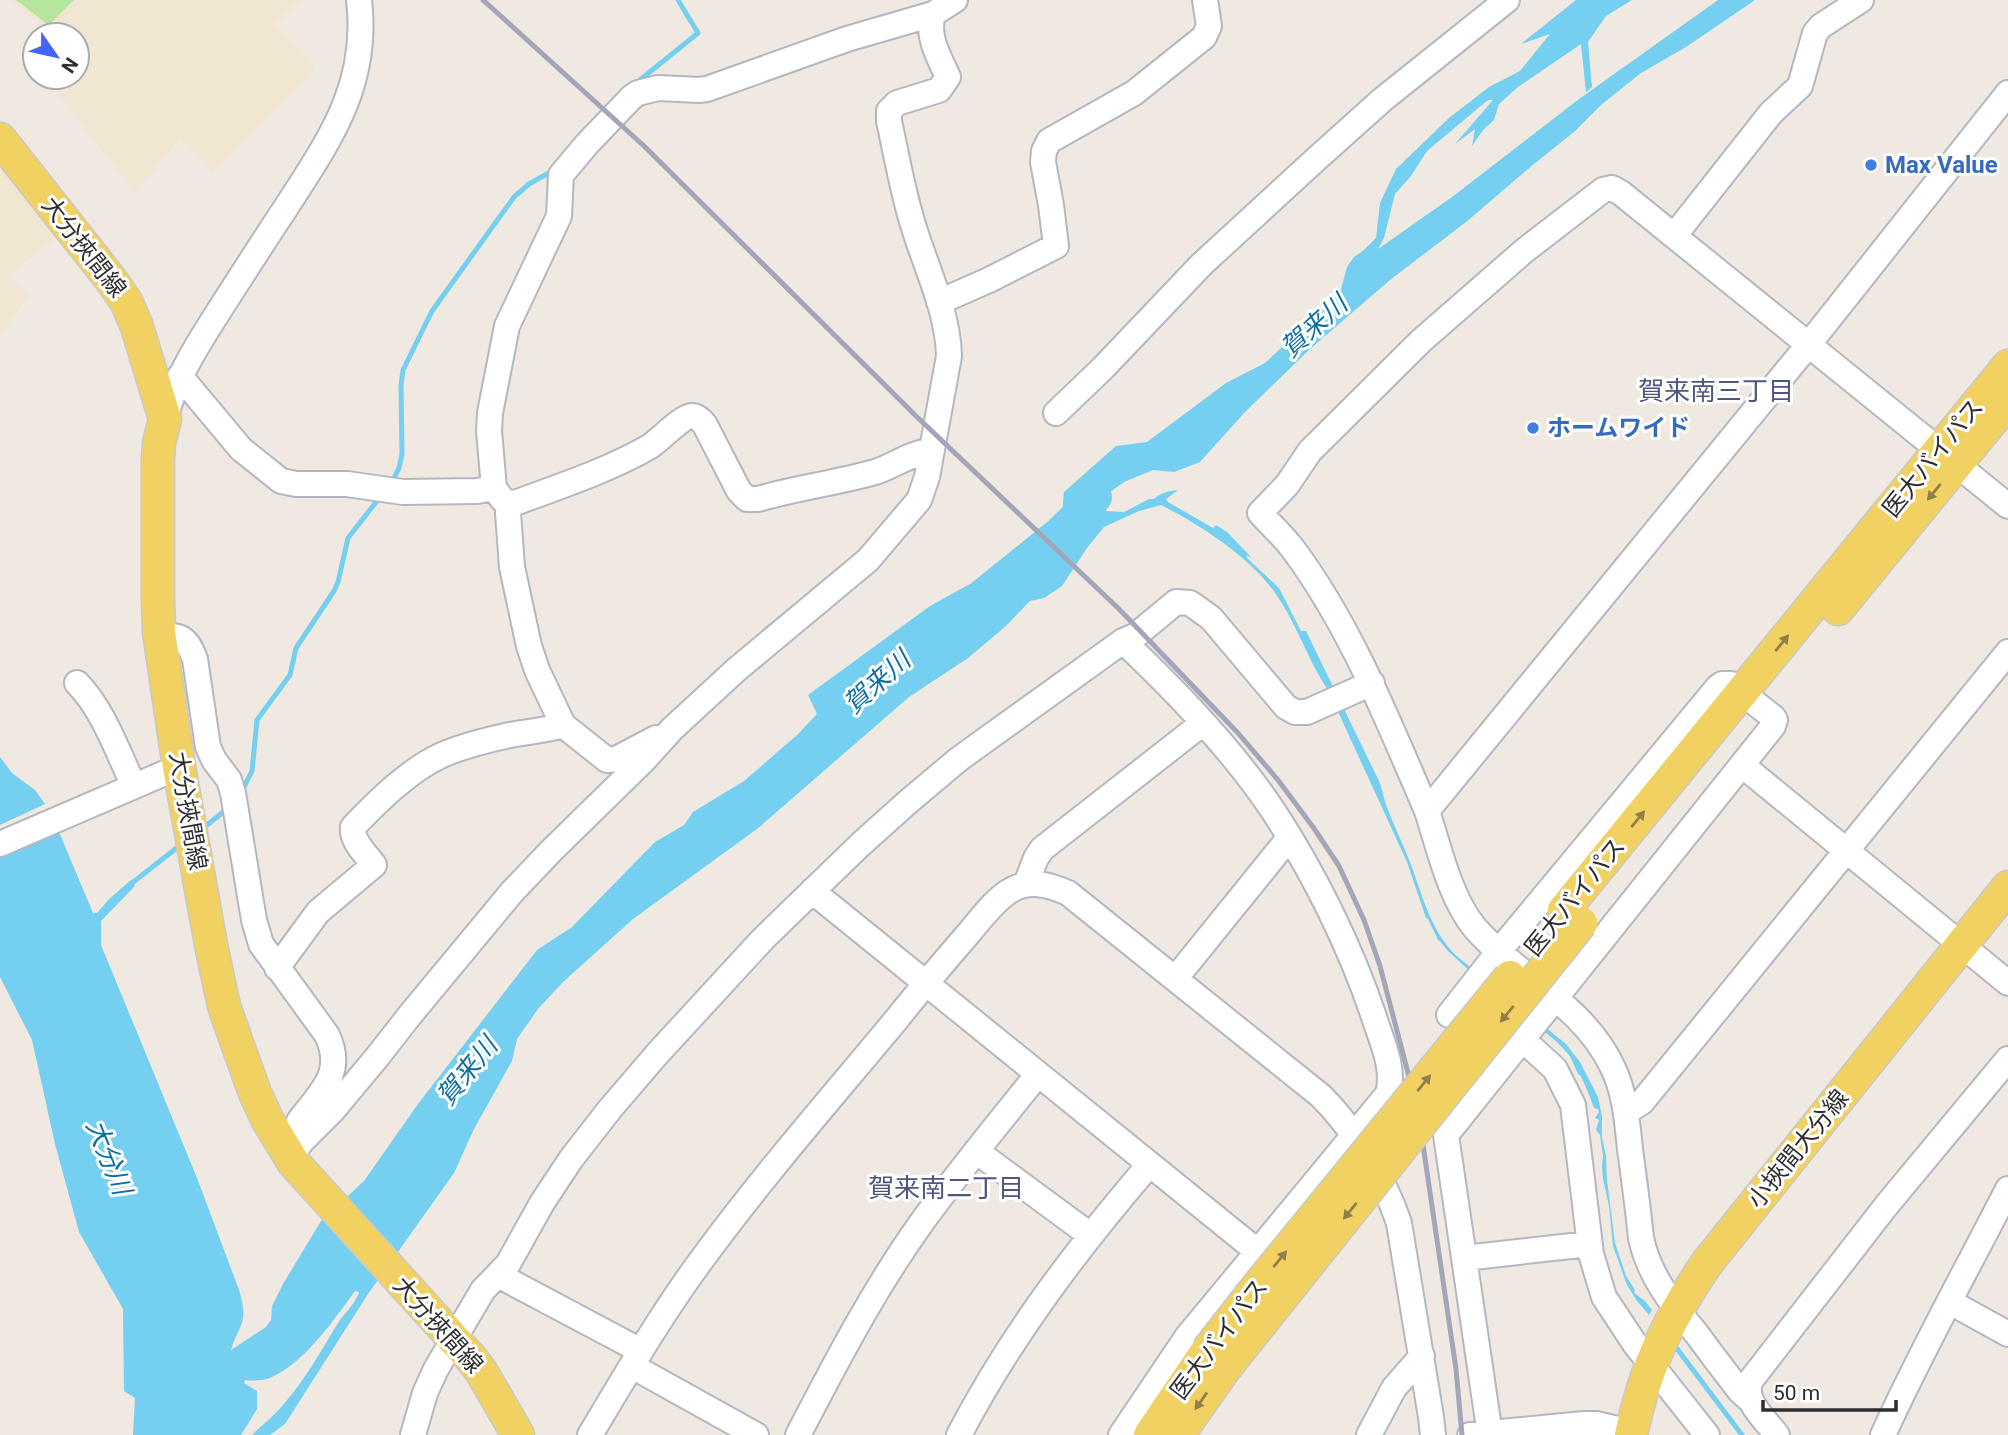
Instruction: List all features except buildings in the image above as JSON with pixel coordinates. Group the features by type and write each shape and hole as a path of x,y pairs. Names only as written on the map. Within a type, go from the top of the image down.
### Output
{"main road":[{"name":"大分挾間線","path":"0,139 124,297 142,341 165,419 159,443 158,468 160,636 179,767 212,950 225,1006 255,1093 272,1128 481,1371 518,1435"},
{"name":"医大バイパス","path":"1178,1435 1257,1287 1573,916 1948,457 2008,366"},
{"name":"医大バイパス","path":"1948,457 2008,401"},
{"name":"小挾間大分線","path":"1631,1433 1664,1334 1707,1263 2008,887"},
{"name":"医大バイパス","path":"1150,1435 1217,1359"}],"street":[{"path":"165,419 180,376 198,344 318,157 344,110 357,63 359,0"},
{"path":"671,729 616,759 607,760 564,725 537,670 529,646 512,567 508,513 489,430 490,412 507,326 559,216 561,175 632,97 644,90 707,89 847,39 933,15 955,0"},
{"path":"939,302 1056,246 1043,162 1049,141 1134,93 1204,37 1209,26 1205,0"},
{"path":"1056,413 1202,264 1313,162 1382,100 1507,0"},
{"path":"1674,236 1771,113 1800,86 1815,33 1821,26 1861,0"},
{"path":"297,1157 512,892 643,761 671,729 736,670 868,560 919,500 926,477 949,356 948,340 939,302 914,228 889,111 897,103 939,90 948,77 931,35 933,15"},
{"path":"1427,811 1809,344 2008,93"},
{"path":"1707,1435 1664,1334 1657,1280 1643,1250 1622,1090 1608,1058 1589,1029 1474,926 1460,903 1427,811 1372,683 1320,588 1291,547 1260,513 1287,485 1310,450 1422,340 1534,243 1609,188 1615,189 1674,236 2008,506"},
{"path":"180,376 241,449 281,481 296,484 347,484 403,492 477,491 502,495 515,503 609,468 656,442 684,418 692,416 699,418 705,425 739,491 747,499 758,499 865,475 919,452 930,451"},
{"path":"413,1435 445,1331 508,1264 571,1158 658,1052 762,939 936,777 1124,641 1135,636 1176,602 1190,603 1212,618 1290,710 1307,712 1372,683"},
{"path":"160,636 183,638 190,646 195,659 210,754 229,780 233,793 256,930 261,944 327,1035 334,1054 334,1071 328,1083 299,1121 297,1157"},
{"path":"1121,1435 1187,1337 1388,1094 1391,1080 1390,1066 1353,964 1323,900 1289,838 1247,776 1203,723 1124,641"},
{"path":"1626,1112 1642,1102 2008,652"},
{"path":"77,683 99,715 129,788"},
{"path":"1449,1015 1499,950 1718,687 1727,683 1773,717 1774,723 1742,765 1446,1135 1464,1258 1483,1434 1584,1424 1596,1424 1631,1433"},
{"path":"1026,884 1042,849 1203,723"},
{"path":"277,968 317,912 374,864 356,842 352,830 387,793 433,760 451,751 514,734 564,725"},
{"path":"1742,765 2008,983"},
{"path":"0,844 179,767"},
{"path":"1175,979 1289,838"},
{"path":"590,1435 671,1303 715,1241 926,983 995,903 1026,884 1055,887 1068,893 1321,1096 1354,1134 1395,1210 1404,1249 1433,1435"},
{"path":"812,891 1257,1251"},
{"path":"1522,1039 1555,1069 1573,1105 1589,1244 1604,1297 1612,1311 1664,1334 1740,1391 1777,1435"},
{"path":"1750,1400 1747,1389 1751,1380 1886,1206 2008,1059"},
{"path":"798,1435 886,1277 922,1223 1038,1074"},
{"path":"976,1151 1090,1235"},
{"path":"959,1435 991,1377 1059,1276 1149,1165"},
{"path":"1883,1435 1911,1374 2008,1189"},
{"path":"1464,1258 1589,1244"},
{"path":"498,1275 637,1358 749,1433"},
{"path":"1951,1301 2008,1334"},
{"path":"1369,1435 1394,1388 1422,1356"}],"shaded area":[{"path":"11,0 300,0 276,24 316,69 213,173 180,139 135,193 56,91 91,91 91,21 37,21"},
{"path":"0,155 61,233 9,275 29,295 0,335"}],"green space":[{"path":"16,0 74,0 53,21 43,21"}],"water":[{"name":"大分川","path":"1576,0 1632,0 1606,16 1588,42 1592,87 1586,92 1581,44 1518,87 1499,104 1494,120 1472,146 1475,129 1455,144 1493,100 1488,100 1427,151 1395,194 1384,238 1378,249 1452,197 1579,99 1718,0 1755,0 1686,47 1641,73 1466,222 1390,280 1310,349 1245,412 1200,462 1174,472 1153,470 1124,482 1106,495 1105,504 1106,511 1124,512 1149,499 1178,490 1166,499 1168,502 1213,528 1216,525 1227,532 1252,558 1247,555 1247,558 1279,588 1301,631 1306,631 1379,781 1424,901 1441,937 1459,958 1566,1044 1580,1062 1598,1097 1615,1243 1634,1293 1652,1310 1649,1315 1627,1285 1613,1246 1603,1179 1600,1135 1596,1130 1599,1120 1595,1118 1599,1112 1594,1108 1570,1056 1439,942 1426,918 1407,862 1328,690 1273,590 1237,553 1161,505 1139,511 1104,527 1062,586 1044,598 1030,601 1006,626 968,658 909,697 757,829 633,919 563,982 538,1009 517,1039 512,1061 474,1129 454,1173 368,1294 285,1424 270,1435 252,1435 298,1386 359,1292 355,1291 318,1339 296,1361 269,1378 245,1380 244,1383 257,1391 257,1409 241,1435 133,1435 135,1398 124,1391 123,1309 79,1232 55,1144 32,1040 0,977 0,858 59,832 93,913 97,913 131,880 135,886 101,921 101,945 197,1178 239,1290 243,1317 231,1350 266,1327 271,1320 272,1306 283,1284 321,1221 364,1181 418,1104 537,950 572,927 655,842 684,825 693,812 744,781 797,735 817,714 808,695 930,606 968,585 997,577 1021,577 1042,567 1068,536 1062,513 1064,492 1116,446 1147,442 1226,383 1265,363 1340,293 1347,267 1354,257 1376,238 1380,203 1396,169 1449,118 1489,87 1520,71 1550,34 1521,44"},
{"path":"0,757 12,773 35,790 45,804 0,825"}],"waterway":[{"path":"635,84 698,33 678,0"},
{"path":"391,484 402,454 403,370 432,311 514,197 529,184 554,170"},
{"path":"242,791 252,771 257,720 290,675 296,648 334,591 348,538 380,497"},
{"name":"賀来川","path":"971,604 1059,533 1096,497"},
{"path":"202,829 227,809"},
{"path":"132,883 183,843"},
{"path":"1672,1342 1742,1435"}],"railway":[{"path":"483,0 644,146 916,416 1119,609 1238,733 1313,827 1339,866 1364,920 1380,966 1418,1111 1456,1369 1462,1435"}],"place":[{"name":"Max Value","path":"1871,165"},
{"name":"ホームワイド","path":"1533,428"}],"district":[{"name":"賀来南三丁目","path":"1716,391"},
{"name":"賀来南二丁目","path":"946,1188"}]}
